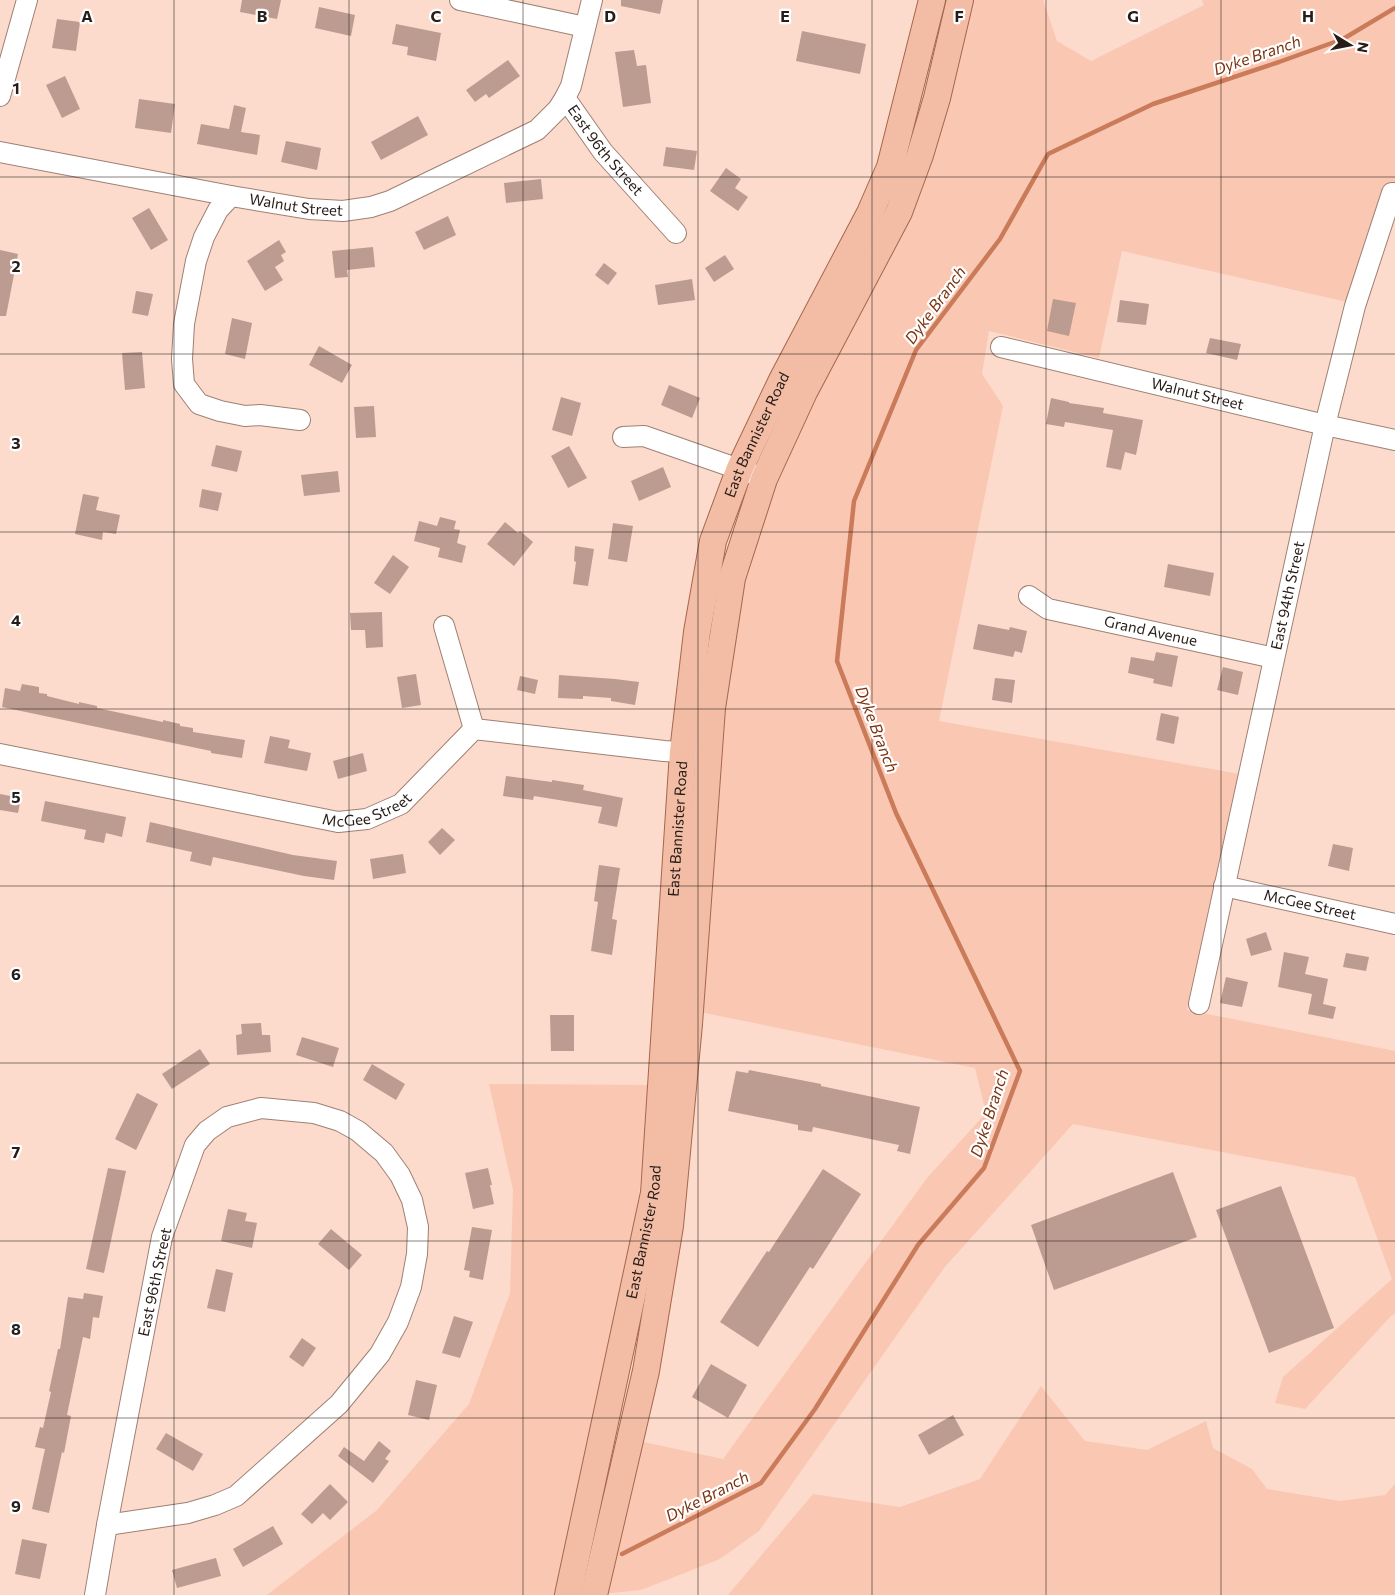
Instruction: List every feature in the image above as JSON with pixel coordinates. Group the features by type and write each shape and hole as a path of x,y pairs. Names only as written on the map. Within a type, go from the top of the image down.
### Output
{"main road":[{"name":"East Bannister Road","path":"568,1595 654,1193 683,752 697,632 713,541 740,468 787,371 870,213 890,167 932,0"},
{"name":"East Bannister Road","path":"594,1595 646,1371 670,1226 689,1024 712,708 732,578 764,479 804,392 899,212 920,155 937,98 960,0"}],"street":[{"path":"0,96 27,0"},
{"path":"460,0 586,27"},
{"name":"East 96th Street","path":"592,0 571,86 565,98 603,152 676,233"},
{"name":"Walnut Street","path":"0,152 230,196 309,209 343,211 384,203 537,130 558,109 565,98"},
{"name":"East 94th Street","path":"1199,1004 1274,658 1354,306 1394,193"},
{"path":"230,196 218,210 204,237 196,261 184,324 182,359 184,384 199,404 220,411 245,416 260,415 300,420"},
{"name":"Walnut Street","path":"1001,348 1395,440"},
{"path":"623,437 644,436 740,468 764,479"},
{"name":"Grand Avenue","path":"1029,596 1048,609 1274,658"},
{"path":"444,626 474,729 664,751 710,754"},
{"name":"McGee Street","path":"0,754 338,822 367,818 401,804 474,729"},
{"name":"McGee Street","path":"1224,886 1395,924"},
{"name":"East 96th Street","path":"95,1595 107,1525 162,1236 195,1145 207,1131 226,1117 261,1108 314,1112 340,1121 358,1131 384,1153 400,1175 412,1200 418,1227 417,1254 411,1287 398,1322 380,1354 339,1404 236,1496 188,1513 107,1525"}],"shaded area":[{"path":"971,0 1043,0 1057,41 1091,61 1204,5 1202,0 1395,0 1395,184 1347,302 1122,251 1099,358 989,331 982,374 1003,406 939,721 1240,774 1187,1010 1395,1051 1395,1314 1391,1316 1305,1409 1275,1403 1283,1377 1392,1279 1355,1177 1073,1124 944,1268 759,1531 720,1559 641,1590 602,1594 639,1441 723,1459 927,1178 986,1113 975,1068 700,1012 722,698 746,564 767,502"},
{"path":"489,1084 650,1085 639,1195 619,1310 554,1595 267,1595 377,1510 469,1404 510,1293 513,1190"},
{"path":"1041,1386 1085,1441 1147,1450 1206,1421 1213,1448 1252,1469 1267,1489 1340,1501 1385,1495 1395,1484 1395,1595 728,1595 813,1494 900,1507 980,1479"}],"building":[{"path":"242,0 281,0 277,19 240,12"},
{"path":"621,0 663,0 660,14 621,6"},
{"path":"319,7 355,15 351,36 315,28"},
{"path":"57,19 80,22 76,51 52,48"},
{"path":"396,24 441,33 436,61 407,55 408,47 392,44"},
{"path":"802,31 866,44 860,74 796,61"},
{"path":"634,50 637,66 646,65 651,103 623,107 615,52"},
{"path":"508,60 520,76 489,98 486,94 475,102 466,90"},
{"path":"65,76 80,109 62,118 46,85"},
{"path":"139,99 175,104 171,133 135,128"},
{"path":"234,105 246,108 241,132 260,135 257,155 197,144 201,124 229,129"},
{"path":"418,116 428,135 381,160 371,142"},
{"path":"286,141 321,148 317,170 281,162"},
{"path":"666,147 697,151 694,170 663,166"},
{"path":"726,168 741,179 735,188 748,197 738,211 710,191"},
{"path":"541,179 543,199 506,203 504,183"},
{"path":"149,208 168,240 151,250 132,218"},
{"path":"448,216 456,235 424,250 415,232"},
{"path":"279,240 286,252 281,255 284,261 275,267 283,280 265,291 247,261"},
{"path":"373,247 375,267 347,270 348,277 335,278 332,251"},
{"path":"0,250 18,254 6,316 0,316"},
{"path":"725,255 734,269 714,282 705,268"},
{"path":"604,263 617,273 608,285 595,275"},
{"path":"692,279 695,300 658,305 655,285"},
{"path":"136,291 153,294 148,316 132,313"},
{"path":"1053,299 1076,303 1069,336 1047,331"},
{"path":"1120,300 1149,304 1146,325 1117,322"},
{"path":"232,318 252,323 245,359 225,354"},
{"path":"1210,338 1241,344 1237,360 1206,353"},
{"path":"319,346 352,365 342,383 309,365"},
{"path":"142,352 145,388 125,390 122,353"},
{"path":"669,385 700,398 692,418 661,405"},
{"path":"561,397 581,403 572,436 552,430"},
{"path":"1051,398 1069,403 1104,408 1103,413 1143,420 1136,455 1125,452 1121,470 1106,467 1113,430 1065,422 1064,427 1046,424"},
{"path":"374,406 376,437 356,438 354,407"},
{"path":"216,445 242,451 237,472 211,466"},
{"path":"569,446 587,478 568,488 551,456"},
{"path":"663,467 671,487 639,501 631,481"},
{"path":"338,471 340,492 304,496 301,475"},
{"path":"202,489 222,493 218,511 199,507"},
{"path":"83,494 99,497 96,510 120,515 116,534 103,532 102,540 75,534"},
{"path":"440,517 456,521 454,529 460,530 457,543 466,546 462,563 438,557 440,548 414,541 419,521 437,526"},
{"path":"505,522 533,542 514,566 487,544"},
{"path":"613,523 633,526 627,562 608,559"},
{"path":"575,546 594,549 588,586 573,584 576,562 574,561"},
{"path":"393,555 409,567 390,594 374,583"},
{"path":"1168,564 1214,573 1210,596 1164,587"},
{"path":"382,612 383,647 366,648 365,630 351,630 350,613"},
{"path":"978,624 1009,630 1010,627 1027,631 1022,653 1015,651 1013,657 973,649"},
{"path":"1156,652 1178,656 1172,687 1153,683 1154,679 1128,673 1131,657 1154,661"},
{"path":"1223,667 1243,672 1238,695 1217,690"},
{"path":"416,674 421,705 402,708 397,677"},
{"path":"559,675 639,682 635,705 611,701 611,698 583,696 583,699 558,698"},
{"path":"520,676 538,680 535,694 517,690"},
{"path":"995,678 1015,680 1012,703 992,700"},
{"path":"22,684 39,687 39,693 47,694 47,696 163,722 163,720 180,724 180,726 193,728 193,732 245,740 242,758 211,753 211,751 2,707 5,688 20,691"},
{"path":"1161,713 1179,717 1174,744 1156,740"},
{"path":"270,736 290,740 288,748 311,753 307,771 264,763"},
{"path":"363,753 367,771 338,779 333,761"},
{"path":"506,776 584,785 583,790 623,798 617,827 598,823 602,807 534,796 533,800 503,796"},
{"path":"0,794 21,798 18,813 0,810"},
{"path":"45,801 126,817 122,837 106,833 104,843 84,839 86,830 41,821"},
{"path":"150,822 293,855 337,861 334,880 304,876 213,857 211,866 190,861 192,852 146,842"},
{"path":"442,828 455,840 440,855 428,842"},
{"path":"1333,844 1353,848 1349,871 1328,866"},
{"path":"403,854 406,873 373,879 370,859"},
{"path":"599,865 620,868 612,919 617,920 612,955 591,951 598,902 594,901"},
{"path":"1266,932 1272,950 1251,956 1246,939"},
{"path":"1284,952 1309,957 1305,974 1328,979 1323,1004 1336,1007 1333,1019 1308,1014 1312,994 1278,987"},
{"path":"1346,953 1369,957 1366,971 1343,967"},
{"path":"1226,977 1248,982 1242,1007 1220,1003"},
{"path":"550,1015 574,1015 574,1051 551,1051"},
{"path":"261,1023 262,1035 270,1035 271,1052 237,1055 236,1035 242,1034 241,1024"},
{"path":"302,1037 339,1048 333,1067 296,1055"},
{"path":"200,1049 210,1064 172,1089 162,1074"},
{"path":"372,1064 405,1084 396,1100 363,1080"},
{"path":"749,1070 821,1084 821,1086 920,1107 910,1154 897,1151 899,1145 813,1127 812,1132 798,1130 798,1125 728,1111 736,1071 748,1073"},
{"path":"137,1093 158,1104 136,1150 115,1139"},
{"path":"108,1168 126,1171 104,1273 86,1269"},
{"path":"488,1168 494,1204 473,1209 465,1173"},
{"path":"823,1169 861,1194 813,1269 810,1267 758,1347 720,1322 767,1251 769,1252"},
{"path":"1173,1172 1197,1237 1054,1290 1031,1225"},
{"path":"1281,1186 1334,1328 1269,1353 1216,1210"},
{"path":"228,1209 247,1213 245,1221 257,1223 252,1248 221,1241"},
{"path":"472,1227 492,1230 483,1280 469,1277 470,1271 464,1270"},
{"path":"331,1229 362,1255 349,1270 318,1244"},
{"path":"216,1269 233,1273 225,1312 207,1308"},
{"path":"84,1293 103,1296 99,1318 93,1317 90,1339 83,1337 67,1415 71,1416 64,1453 62,1452 49,1513 32,1509 45,1449 35,1447 40,1427 43,1428 51,1392 49,1391 58,1349 60,1349 68,1297 83,1299"},
{"path":"454,1316 473,1322 460,1358 442,1353"},
{"path":"302,1338 316,1348 303,1367 289,1357"},
{"path":"711,1364 747,1385 728,1418 692,1397"},
{"path":"416,1380 437,1385 429,1420 408,1415"},
{"path":"953,1415 964,1435 929,1455 918,1435"},
{"path":"166,1433 203,1454 193,1471 156,1449"},
{"path":"379,1441 391,1451 385,1459 389,1461 373,1483 338,1456 344,1447 364,1461"},
{"path":"330,1484 348,1502 330,1520 323,1513 312,1524 301,1514"},
{"path":"273,1526 283,1544 243,1567 233,1549"},
{"path":"22,1539 47,1544 40,1579 15,1574"},
{"path":"216,1558 221,1576 177,1588 172,1570"}],"waterway":[{"name":"Dyke Branch","path":"622,1554 761,1483 815,1409 918,1245 984,1168 1020,1071 896,813 837,661 854,501 916,350 1000,239 1048,154 1153,104 1343,39 1395,8"}]}
